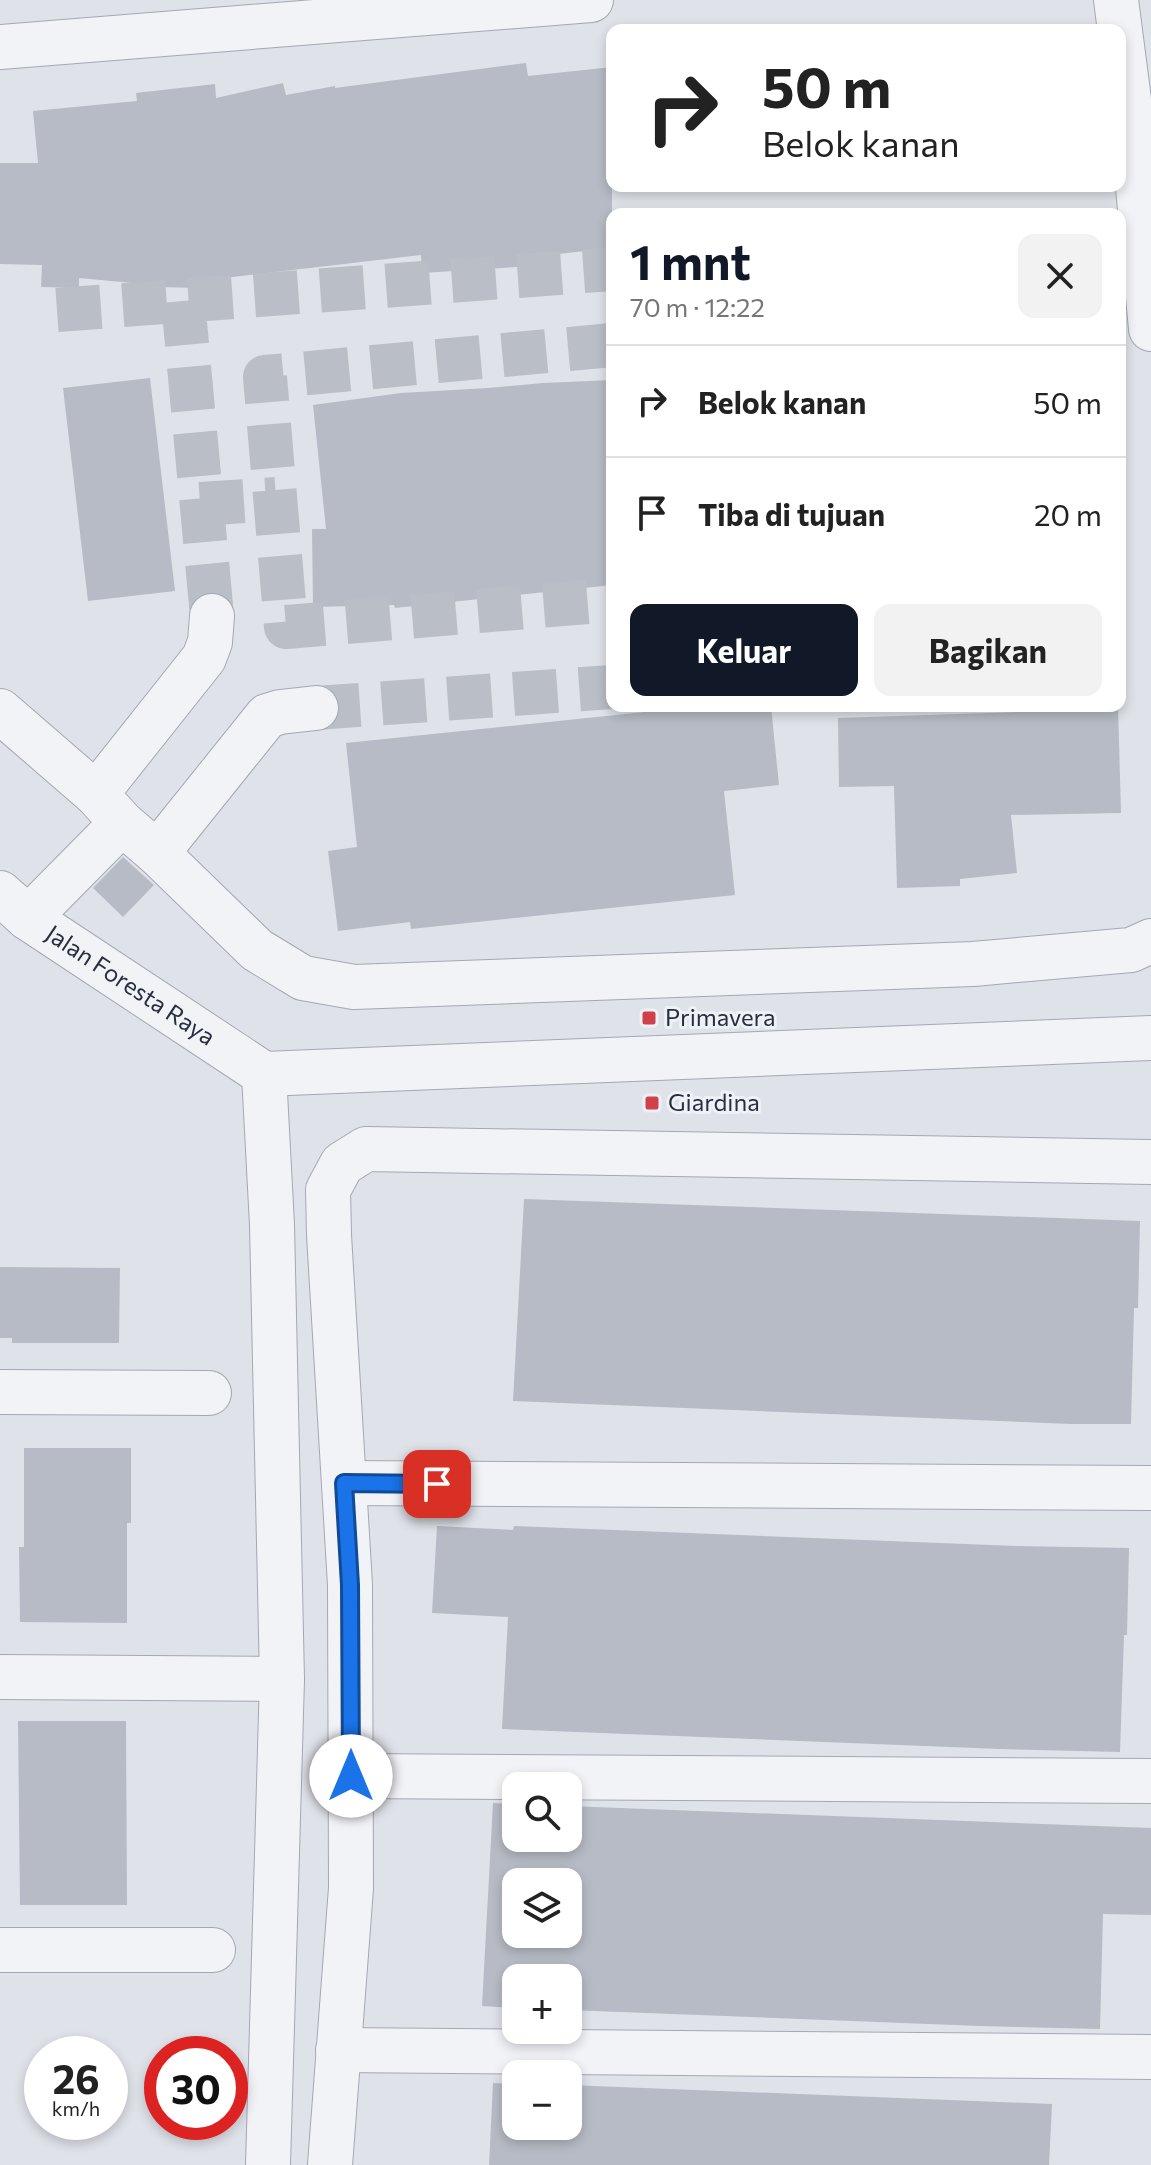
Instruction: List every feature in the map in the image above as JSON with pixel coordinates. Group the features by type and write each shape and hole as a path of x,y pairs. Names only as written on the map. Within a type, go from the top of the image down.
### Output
{"street":[{"path":"0,47 591,0"},
{"path":"1116,0 1119,24"},
{"path":"1126,77 1151,329"},
{"path":"14,905 109,808 204,658 210,642 212,616"},
{"path":"157,853 267,716 316,708"},
{"path":"0,711 109,808 257,950 303,978 354,987 973,964 1131,950 1151,941"},
{"name":"Jalan Foresta Raya","path":"14,905 264,1074"},
{"path":"268,2165 282,1679 272,1225 264,1074 1151,1038"},
{"path":"330,2165 351,1888 350,1585 328,1190 342,1164 366,1149 1151,1162"},
{"path":"0,1392 209,1393"},
{"path":"344,1483 1151,1488"},
{"path":"0,1677 282,1679"},
{"path":"351,1776 1151,1781"},
{"path":"0,1950 213,1950"},
{"path":"338,2050 1151,2057"}],"building":[{"path":"526,63 528,76 606,68 606,192 612,192 612,208 606,208 606,249 532,257 533,266 422,273 421,255 207,280 207,288 153,287 79,278 79,288 41,287 42,265 0,264 0,163 38,163 33,111 137,101 136,93 215,84 216,98 283,83 286,95"},
{"path":"150,378 175,591 88,601 63,388"},
{"path":"606,380 606,586 395,608 394,605 313,607 312,529 326,529 313,405 401,393"},
{"path":"644,712 772,712 779,785 724,791 735,895 411,929 410,922 338,931 328,851 357,847 346,743"},
{"path":"1118,712 1121,813 1011,815 1017,873 960,879 960,886 897,888 894,786 839,787 838,718"},
{"path":"123,857 154,885 123,917 93,888"},
{"path":"524,1199 1140,1221 1131,1424 513,1401"},
{"path":"0,1267 120,1268 119,1343 12,1343 12,1338 0,1338"},
{"path":"24,1448 131,1448 127,1623 20,1622 19,1547 24,1547"},
{"path":"437,1526 513,1530 514,1526 1129,1548 1120,1752 502,1729 508,1617 432,1613"},
{"path":"18,1721 126,1721 127,1905 20,1905"},
{"path":"493,1803 502,1803 502,1852 582,1852 582,1807 1151,1828 1151,1915 1103,1914 1100,2029 582,2011 582,1964 502,1964 502,2007 482,2006"},
{"path":"493,2083 502,2083 502,2140 582,2140 582,2086 1052,2104 1049,2165 489,2165"}],"tunnel":[{"path":"57,310 606,269"},
{"path":"183,301 212,616"},
{"path":"606,346 265,377 286,627 606,600"},
{"path":"200,504 276,499"},
{"path":"316,708 606,687"}],"place":[{"name":"Primavera","path":"649,1018"},
{"name":"Giardina","path":"652,1103"}],"route":[{"path":"351,1776 350,1585 344,1483 437,1484"}]}
